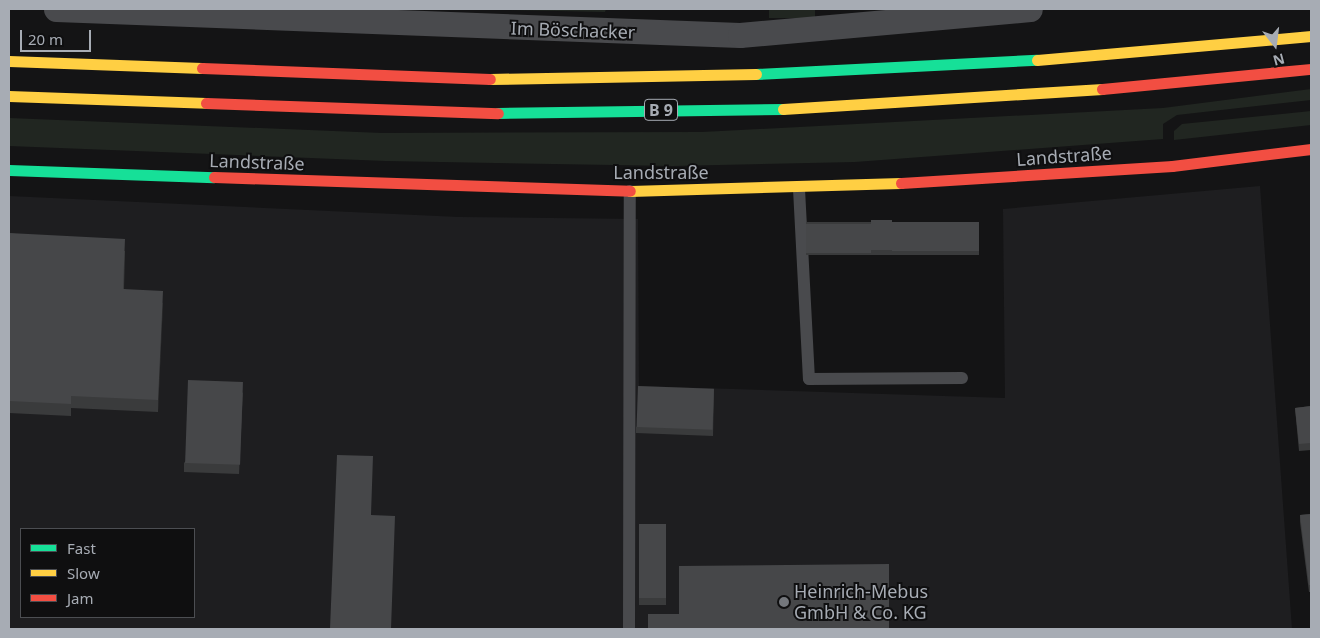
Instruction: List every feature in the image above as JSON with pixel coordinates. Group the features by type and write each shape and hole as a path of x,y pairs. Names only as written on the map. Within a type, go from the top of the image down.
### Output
{"main road":[{"name":"B 9","path":"9,62 483,79 785,74 1100,56 1311,36"},
{"name":"B 9","path":"9,96 189,106 485,112 789,109 1109,89 1311,69"},
{"name":"Landstraße","path":"9,170 630,190 799,189 1172,166 1311,149"}],"street":[{"name":"Im Böschacker","path":"56,9 740,35 1030,9"}],"lane":[{"path":"799,189 809,379 962,378"},
{"path":"630,190 630,629"}],"shaded area":[{"path":"458,9 606,9 605,12"},
{"path":"769,9 815,9 815,18 769,18"},
{"path":"1311,89 1311,100 1177,115 1163,124 1163,139 855,162 673,166 386,161 9,146 9,118 382,133 702,132 1163,108"},
{"path":"1311,111 1311,125 1174,140 1174,131 1182,124"},
{"path":"1260,186 1292,629 9,629 9,196 459,217 638,219 639,386 1005,398 1003,209"}],"building":[{"path":"871,220 892,220 892,250 871,250"},
{"path":"892,222 979,222 979,251 892,251"},
{"path":"806,224 871,224 871,253 806,253"},
{"path":"9,233 125,239 123,289 163,291 158,400 71,396 71,404 9,401"},
{"path":"188,380 243,382 240,465 185,463"},
{"path":"638,386 714,389 713,430 637,427"},
{"path":"1311,406 1311,443 1299,444 1295,408"},
{"path":"337,455 373,456 371,515 395,516 391,629 330,629"},
{"path":"1311,514 1311,585 1309,585 1300,515"},
{"path":"639,524 666,524 666,598 639,598"},
{"name":"Heinrich-Mebus GmbH & Co. KG","path":"889,564 889,629 648,629 648,614 679,614 679,566"}],"traffic: fast":[{"path":"756,74 1037,60"},
{"path":"498,113 783,109"},
{"path":"9,170 214,177"}],"traffic: slow":[{"path":"1037,60 1311,36"},
{"path":"9,61 202,68"},
{"path":"490,79 756,74"},
{"path":"783,109 1102,89"},
{"path":"9,96 206,103"},
{"path":"630,191 901,183"}],"traffic: jam":[{"path":"202,68 490,79"},
{"path":"1102,89 1311,69"},
{"path":"206,103 498,113"},
{"path":"901,183 1172,166 1311,149"},
{"path":"214,177 630,191"}],"place":[{"name":"Heinrich-Mebus GmbH & Co. KG","path":"784,602"}]}
